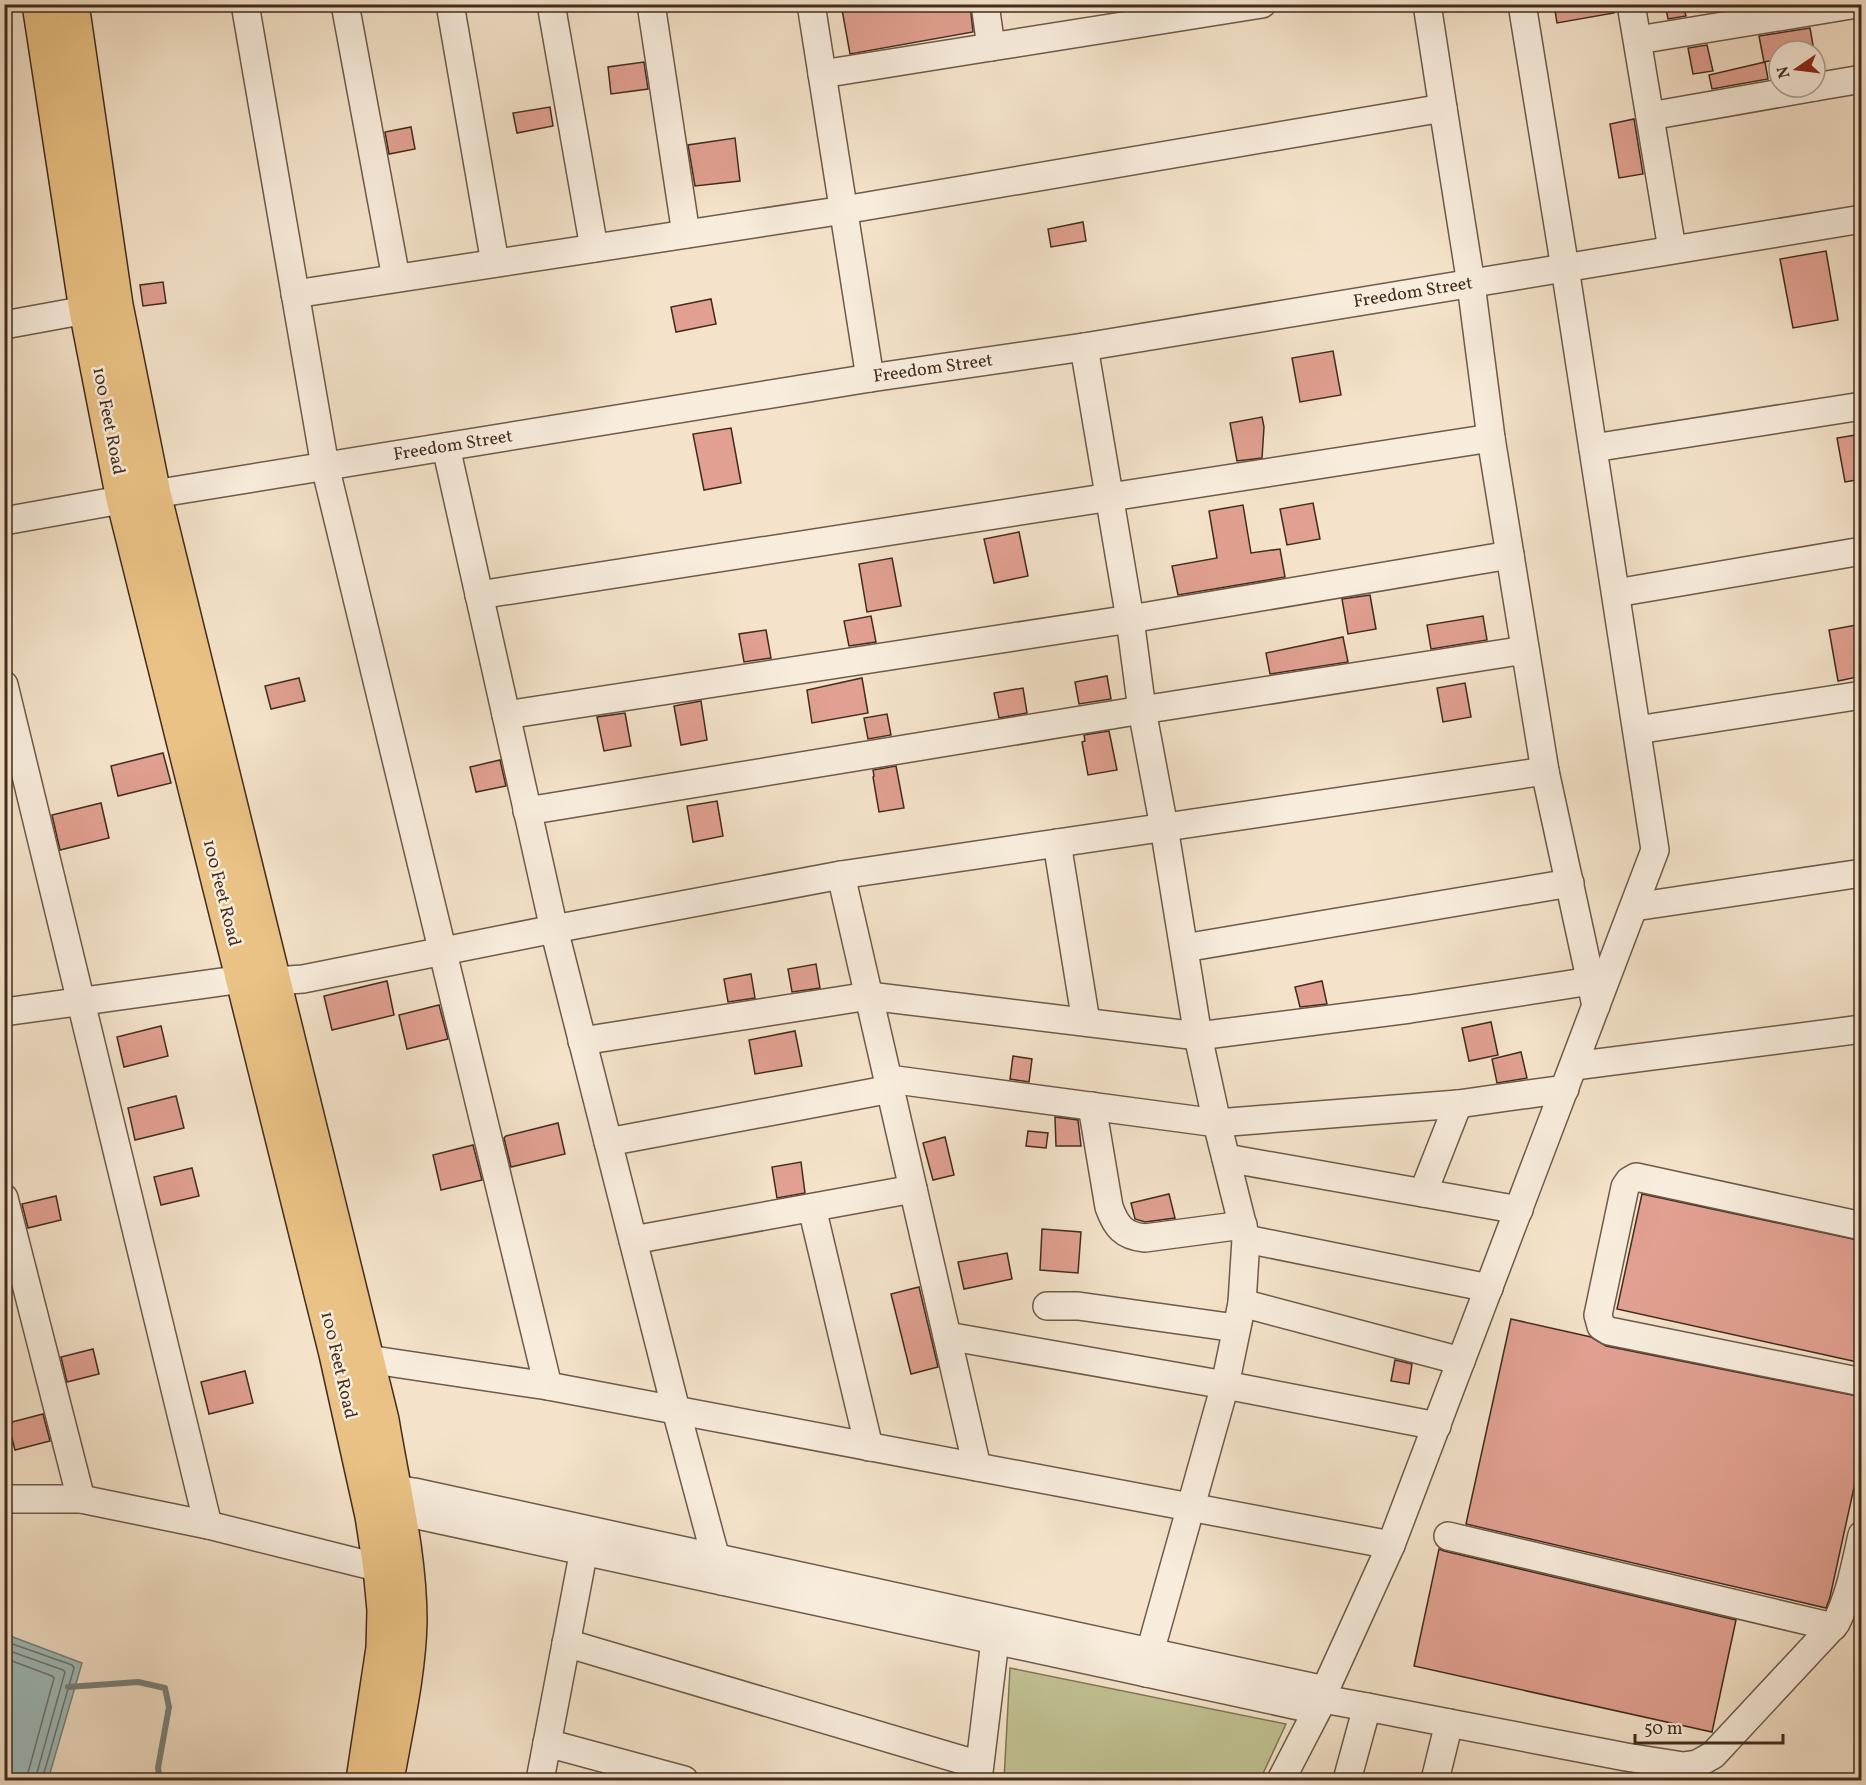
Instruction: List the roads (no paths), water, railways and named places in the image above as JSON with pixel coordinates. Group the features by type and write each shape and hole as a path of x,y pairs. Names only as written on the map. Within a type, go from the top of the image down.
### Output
{"main road":[{"name":"100 Feet Road","path":"39,4 86,310 139,496 258,980 336,1354 382,1501 408,1570 410,1622 404,1683 387,1780"},
{"name":"100 Feet Road","path":"72,4 116,305 139,496"},
{"name":"100 Feet Road","path":"258,980 367,1359 382,1420 380,1568 384,1610 383,1648 363,1780"}],"street":[{"path":"245,4 325,466 548,1386"},
{"path":"345,4 396,278"},
{"path":"450,4 495,263"},
{"path":"551,4 594,248"},
{"path":"651,4 686,234"},
{"path":"811,4 870,378"},
{"path":"985,4 991,47"},
{"path":"822,74 1262,4"},
{"path":"1427,4 1471,284 1491,438 1545,771 1594,994"},
{"path":"1281,1780 1322,1700 1391,1545 1569,1077 1594,994 1634,908 1655,850 1522,4"},
{"path":"1632,4 1672,249"},
{"path":"1638,40 1857,4"},
{"path":"1827,85 1862,79"},
{"path":"1650,116 1767,95"},
{"path":"294,294 844,210 1443,108"},
{"name":"Freedom Street","path":"4,521 139,496 870,378 1084,347 1862,219"},
{"path":"4,325 86,310"},
{"path":"1084,347 1130,619 1142,710 1164,827 1198,1036 1244,1232 1239,1316 1225,1384 1148,1663"},
{"path":"1593,448 1862,406"},
{"path":"479,595 1491,438"},
{"path":"446,447 554,929 719,1570"},
{"path":"1616,593 1862,551"},
{"path":"506,715 1130,619 1510,555"},
{"path":"527,812 1142,710 1525,650"},
{"path":"4,685 208,1525"},
{"path":"1637,730 1862,695"},
{"path":"4,1012 258,980 303,979 443,950 841,875 1545,771"},
{"path":"1057,843 1086,1022"},
{"path":"1634,908 1862,873"},
{"path":"841,875 977,1467"},
{"path":"1184,948 1570,883"},
{"path":"582,1041 869,996 1198,1036 1410,1009 1594,994"},
{"path":"608,1142 890,1084 1092,1106 1217,1123 1458,1104 1569,1077 1862,1029"},
{"path":"1423,1193 1458,1104"},
{"path":"1092,1106 1109,1207 1115,1222 1125,1232 1135,1237 1244,1232 1489,1288"},
{"path":"1226,1158 1519,1210"},
{"path":"1862,1226 1636,1177 1625,1187 1598,1315 1601,1326 1609,1331 1862,1382"},
{"path":"633,1240 913,1190"},
{"path":"4,1198 81,1500"},
{"path":"812,1208 869,1447"},
{"path":"1047,1306 1239,1316 1461,1361"},
{"path":"947,1336 1225,1384 1437,1426"},
{"path":"367,1359 548,1386 1391,1545"},
{"path":"4,1499 81,1500 208,1525 380,1568"},
{"path":"382,1501 586,1541 1322,1700 1683,1766 1697,1764 1713,1755 1833,1627 1844,1606 1861,1542"},
{"path":"1449,1536 1833,1627"},
{"path":"540,1780 586,1541"},
{"path":"566,1643 978,1773 996,1630"},
{"path":"1347,1780 1367,1707"},
{"path":"1435,1780 1449,1723"},
{"path":"547,1743 684,1780"}],"water":[{"path":"5,1634 82,1663 48,1780 5,1780"}],"waterway":[{"path":"68,1687 138,1682 165,1688 169,1707 158,1768 160,1780"}]}
